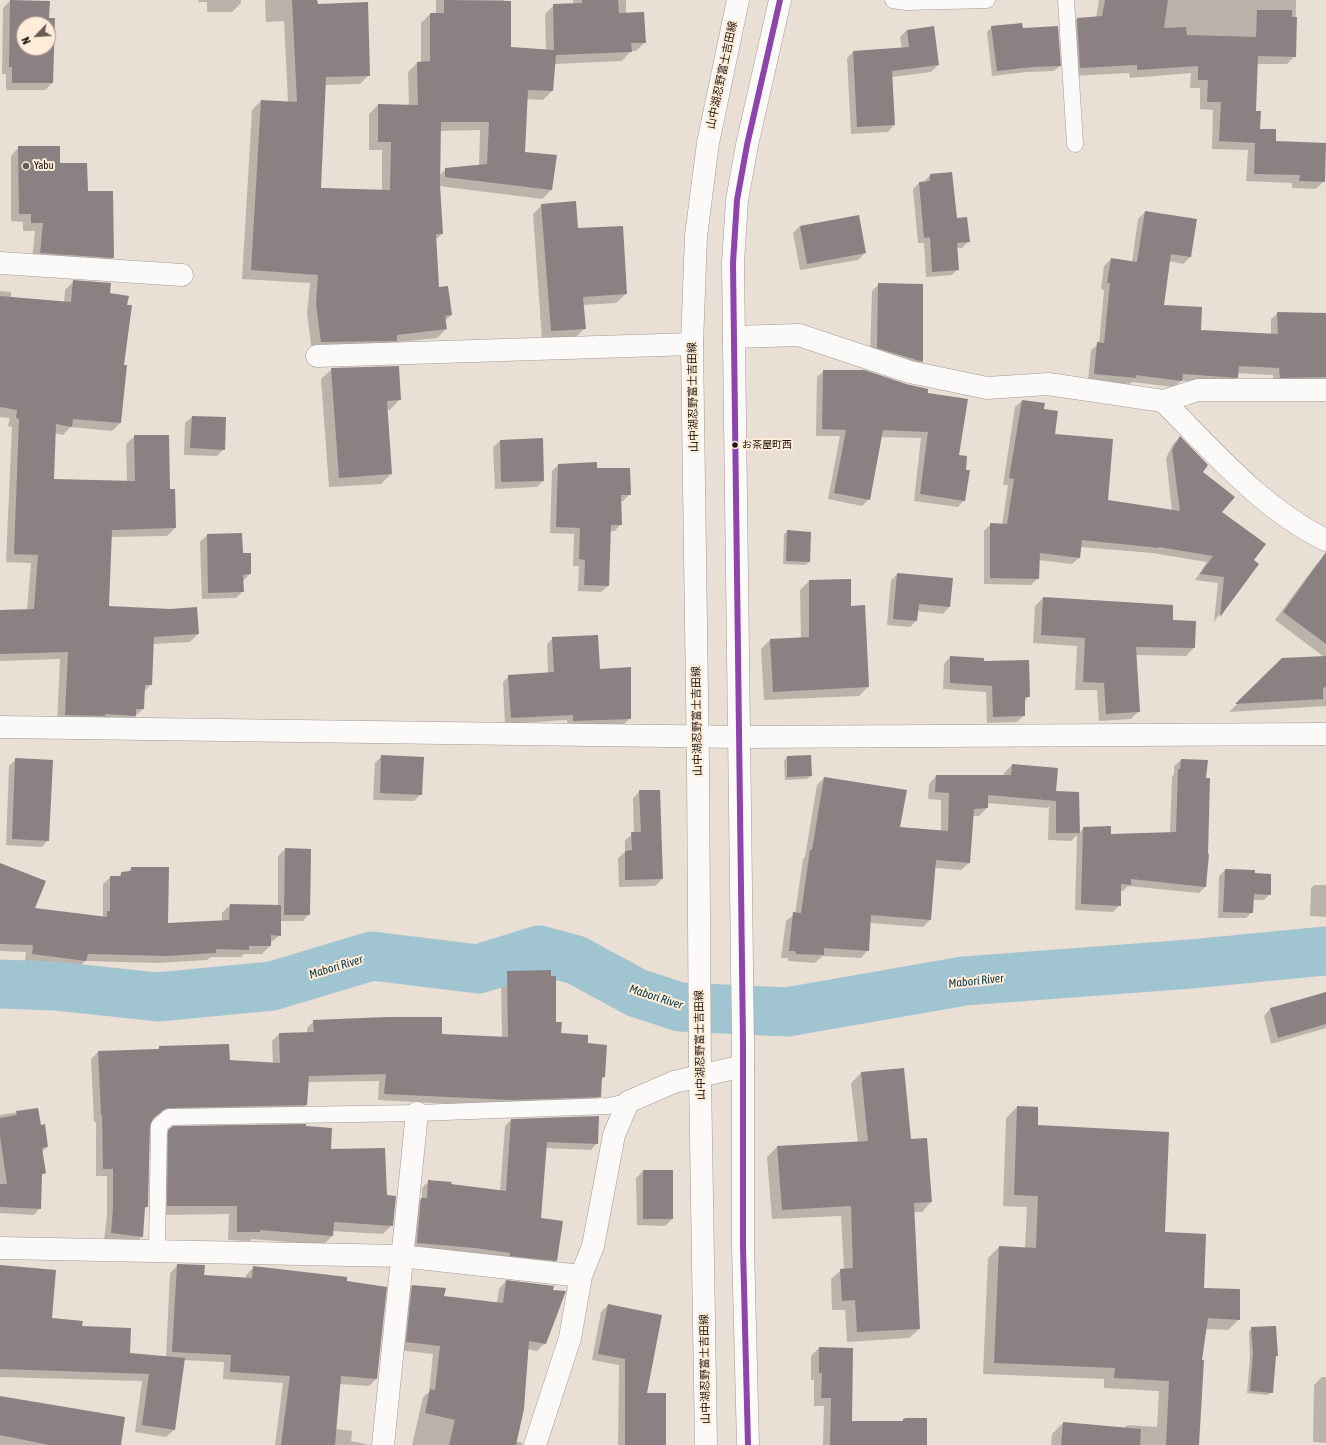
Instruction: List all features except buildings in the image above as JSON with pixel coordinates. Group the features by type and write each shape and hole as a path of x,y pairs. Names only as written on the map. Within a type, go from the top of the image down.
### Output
{"street":[{"name":"山中湖忍野富士吉田線","path":"706,1445 700,1076 698,736 692,344 696,236 708,143 738,0"},
{"path":"748,1445 743,1247 740,737 733,263 737,200 747,145 780,0"},
{"path":"0,263 182,275"},
{"path":"734,337 800,335 910,372 987,388 1048,384 1163,401 1198,390 1326,390"},
{"path":"317,356 692,344"},
{"path":"1163,401 1225,463 1278,512 1326,540"},
{"path":"0,727 740,737 1326,734"},
{"path":"535,1445 570,1338 581,1276 593,1246 614,1135 628,1102 674,1082 743,1066"},
{"path":"383,1445 417,1113"},
{"path":"0,1248 402,1256 581,1276"}],"lane":[{"path":"893,0 906,2 987,0"},
{"path":"1066,0 1074,144"},
{"path":"157,1251 159,1126 169,1117 417,1113 608,1106 628,1102"}],"waterway":[{"name":"Mabori River","path":"0,984 54,986 158,997 272,986 372,956 478,969 539,950 576,960 637,993 680,1007 787,1012 964,981 1191,964 1326,951"}],"transit line":[{"path":"748,1445 743,1247 743,1043 733,263 737,200 747,145 780,0"}],"place":[{"name":"Yabu","path":"26,166"},
{"name":"お茶屋町西","path":"735,445"}]}
